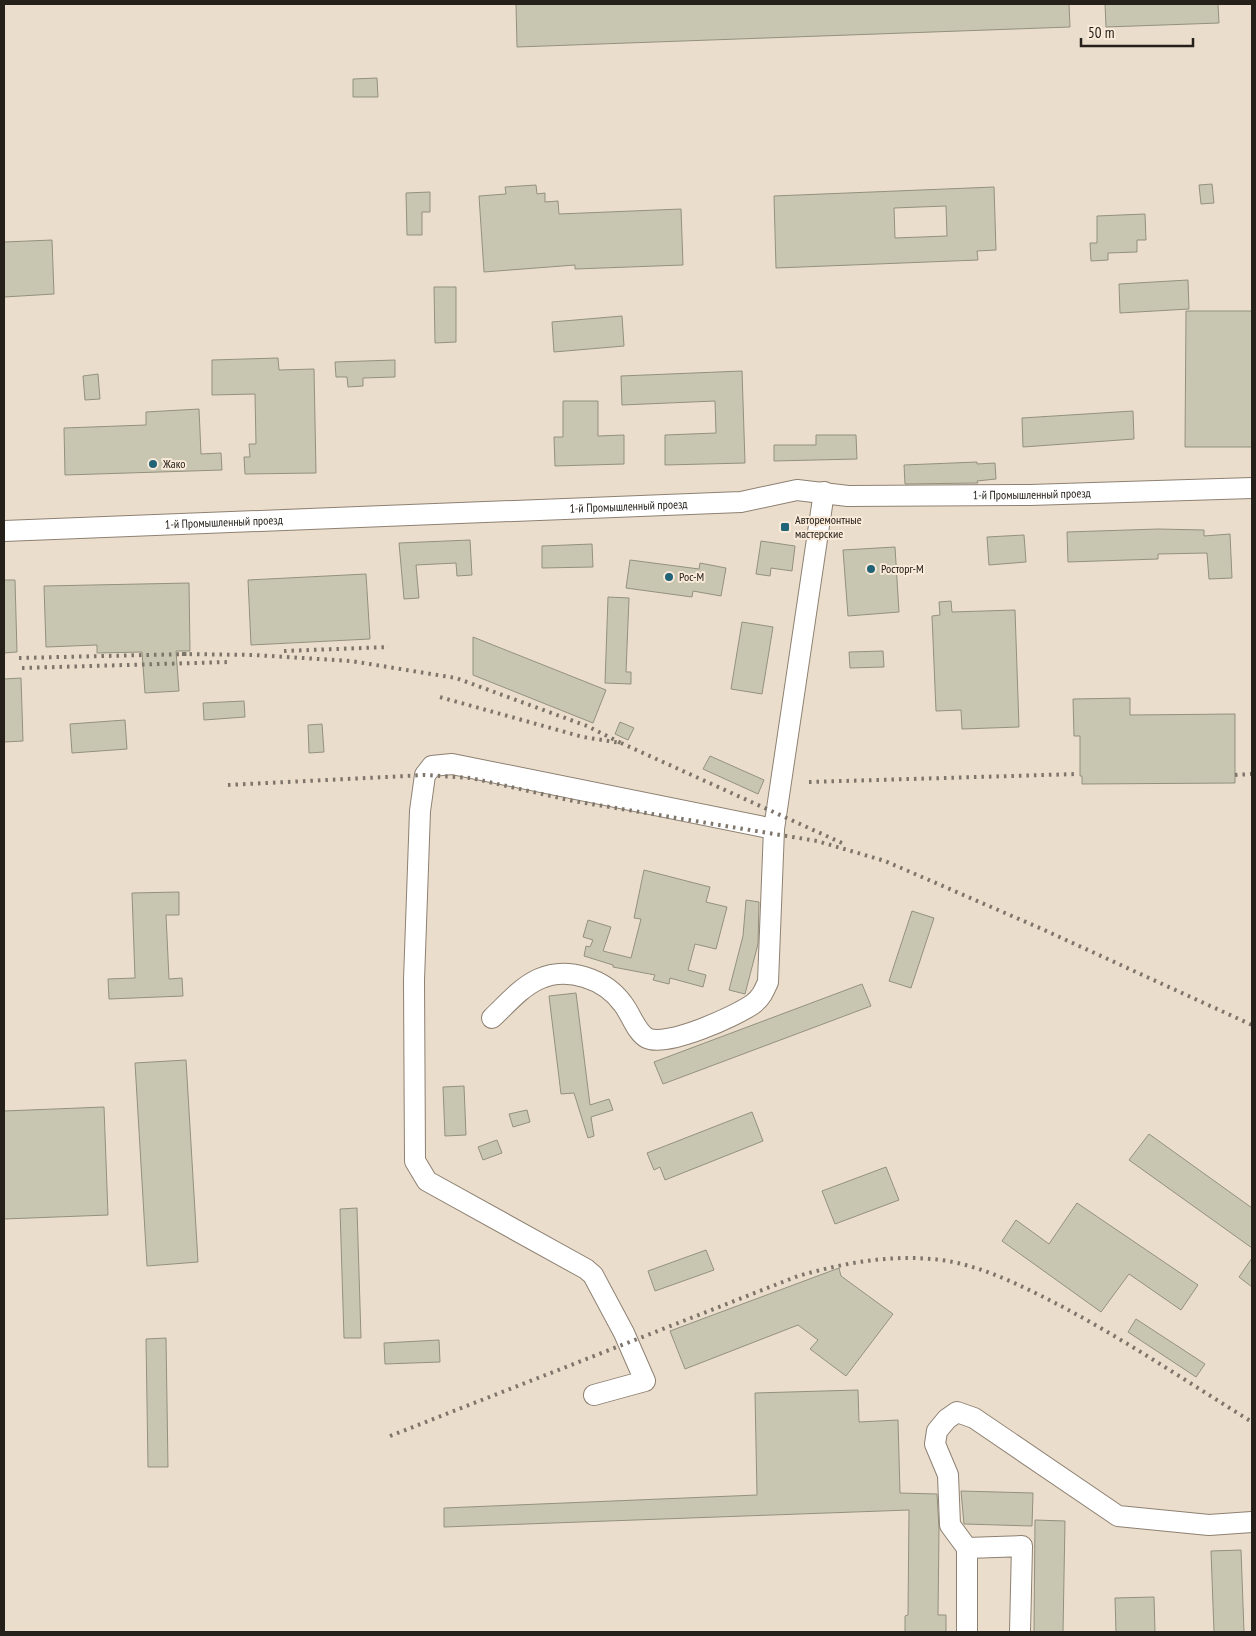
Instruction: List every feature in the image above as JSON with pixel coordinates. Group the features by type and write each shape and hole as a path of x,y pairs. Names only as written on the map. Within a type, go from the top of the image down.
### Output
{"street":[{"name":"1-й Промышленный проезд","path":"4,532 741,502 786,492 824,492 848,496 1030,495 1252,488"},
{"path":"492,1018 538,979 555,974 585,977 610,990 623,1003 642,1034 654,1041 662,1041 702,1028 754,1004 763,994 768,982 774,829 824,492"},
{"path":"594,1395 645,1381 624,1333 593,1275 586,1269 427,1181 415,1161 414,980 420,811 425,775 432,766 452,764 774,829"},
{"path":"967,1632 967,1548 950,1525 948,1475 935,1444 938,1431 947,1419 957,1412 974,1418 1118,1516 1210,1525 1252,1522"},
{"path":"967,1548 1022,1546 1020,1632"}],"building":[{"path":"516,4 1069,4 1070,27 517,47"},
{"path":"1105,4 1218,4 1219,23 1106,27"},
{"path":"377,78 378,97 353,97 353,79"},
{"path":"1212,184 1214,203 1201,204 1199,185"},
{"path":"536,185 537,194 545,193 545,202 558,201 559,214 681,209 683,265 575,269 575,265 484,272 479,196 506,194 505,187"},
{"path":"994,187 996,250 977,251 978,260 776,268 774,196","holes":["946,206 947,236 895,238 894,208"]},
{"path":"430,192 430,212 422,212 422,235 407,235 406,193"},
{"path":"1145,214 1146,240 1137,240 1137,252 1108,253 1108,260 1091,261 1090,243 1097,243 1097,216"},
{"path":"52,240 54,294 4,297 4,242"},
{"path":"1188,280 1189,309 1120,313 1119,284"},
{"path":"434,287 456,287 456,342 435,343"},
{"path":"1186,311 1252,311 1252,447 1185,447"},
{"path":"622,316 624,346 554,352 552,322"},
{"path":"278,358 279,370 314,369 316,473 245,474 244,457 250,457 249,444 256,444 255,394 212,395 212,360"},
{"path":"395,360 395,377 363,378 363,386 348,387 347,377 336,377 335,362"},
{"path":"742,371 745,463 665,465 665,435 716,433 715,401 622,405 621,376"},
{"path":"98,374 100,399 85,400 83,376"},
{"path":"563,401 598,401 598,436 624,435 624,464 555,466 554,437 563,437"},
{"path":"199,409 201,454 221,453 222,470 65,475 64,428 146,425 146,412"},
{"path":"1133,411 1134,439 1023,447 1022,418"},
{"path":"816,435 856,435 857,459 774,461 774,445 816,445"},
{"path":"977,462 977,464 995,463 996,479 977,481 978,483 905,484 904,465"},
{"path":"1158,529 1204,530 1204,536 1230,534 1232,578 1209,579 1207,553 1158,554 1158,559 1068,562 1067,532"},
{"path":"1024,535 1026,562 989,565 987,537"},
{"path":"470,540 472,575 457,576 456,563 416,565 419,598 404,599 399,543"},
{"path":"761,541 795,546 792,571 771,568 770,576 756,574"},
{"path":"592,544 593,567 542,568 542,546"},
{"path":"895,547 899,612 848,616 843,550"},
{"path":"630,560 699,569 700,563 726,568 721,596 693,591 692,597 626,588"},
{"path":"366,574 370,639 251,645 248,580"},
{"path":"4,580 15,580 17,652 4,653"},
{"path":"189,583 190,651 176,651 179,691 145,693 142,652 97,653 97,645 46,647 44,586"},
{"path":"608,597 629,598 626,672 631,672 631,684 605,683"},
{"path":"951,601 952,612 1015,610 1019,727 962,729 961,710 936,711 932,616 940,615 939,602"},
{"path":"742,622 773,627 762,694 731,689"},
{"path":"473,637 606,690 593,723 473,675"},
{"path":"883,651 884,667 850,668 849,652"},
{"path":"21,678 23,741 4,742 4,679"},
{"path":"1130,698 1130,715 1235,714 1235,783 1082,784 1082,776 1080,776 1080,736 1074,736 1073,699"},
{"path":"244,701 245,717 204,720 203,703"},
{"path":"125,720 127,749 72,753 70,724"},
{"path":"620,722 634,728 628,740 615,734"},
{"path":"322,724 324,752 309,753 308,725"},
{"path":"710,756 764,780 758,794 703,769"},
{"path":"644,870 710,887 706,902 727,907 716,949 695,944 688,970 706,975 703,987 670,978 669,984 653,980 655,975 613,967 613,965 584,956 586,946 590,947 593,940 583,937 588,920 611,927 603,951 631,958 641,919 634,918"},
{"path":"179,892 179,915 166,915 169,979 182,978 183,996 109,999 108,979 135,978 132,893"},
{"path":"746,900 759,902 758,944 745,994 729,990 743,936"},
{"path":"912,911 934,918 911,988 889,981"},
{"path":"862,984 871,1006 663,1084 654,1062"},
{"path":"576,993 590,1105 609,1099 613,1110 591,1117 594,1136 588,1138 574,1093 561,1094 549,996"},
{"path":"186,1060 198,1262 147,1266 135,1063"},
{"path":"464,1086 466,1135 445,1136 443,1087"},
{"path":"104,1107 108,1215 4,1219 4,1111"},
{"path":"527,1110 530,1122 513,1127 509,1114"},
{"path":"752,1112 763,1141 665,1180 660,1167 654,1170 647,1153"},
{"path":"1149,1134 1252,1208 1252,1248 1129,1160"},
{"path":"497,1140 502,1153 483,1160 478,1147"},
{"path":"886,1167 899,1200 835,1224 822,1191"},
{"path":"1077,1203 1198,1285 1181,1310 1129,1274 1101,1312 1002,1241 1016,1220 1049,1244"},
{"path":"357,1208 361,1338 344,1338 340,1209"},
{"path":"706,1250 714,1270 655,1291 648,1271"},
{"path":"1252,1258 1252,1287 1239,1277"},
{"path":"839,1268 841,1276 893,1314 846,1376 810,1349 818,1340 798,1325 685,1369 670,1331"},
{"path":"1136,1319 1205,1364 1196,1377 1128,1332"},
{"path":"166,1338 168,1467 148,1467 146,1339"},
{"path":"439,1340 440,1362 385,1364 384,1343"},
{"path":"858,1390 859,1422 898,1420 900,1493 937,1494 939,1529 938,1615 946,1615 946,1632 905,1632 905,1616 908,1615 909,1510 444,1527 444,1508 757,1495 755,1393"},
{"path":"961,1491 1033,1493 1032,1526 964,1524"},
{"path":"1035,1520 1065,1521 1063,1632 1034,1632"},
{"path":"1241,1550 1244,1632 1214,1632 1211,1551"},
{"path":"1154,1597 1155,1632 1116,1632 1115,1598"}],"railway":[{"path":"284,651 389,647"},
{"path":"182,654 254,655 351,661 456,678 587,726 621,743 583,737 436,696"},
{"path":"19,658 189,654"},
{"path":"22,668 229,662"},
{"path":"621,743 842,843"},
{"path":"809,782 1078,774"},
{"path":"1235,775 1252,774"},
{"path":"228,785 425,775 471,778 573,801 817,841 885,861 1042,929 1252,1025"},
{"path":"390,1436 798,1276 872,1260 910,1258 963,1264 1006,1279 1034,1292 1110,1333 1252,1422"}],"place":[{"name":"Жако","path":"153,464"},
{"name":"Авторемонтные мастерские","path":"785,527"},
{"name":"Росторг-М","path":"871,569"},
{"name":"Рос-М","path":"669,577"}]}
